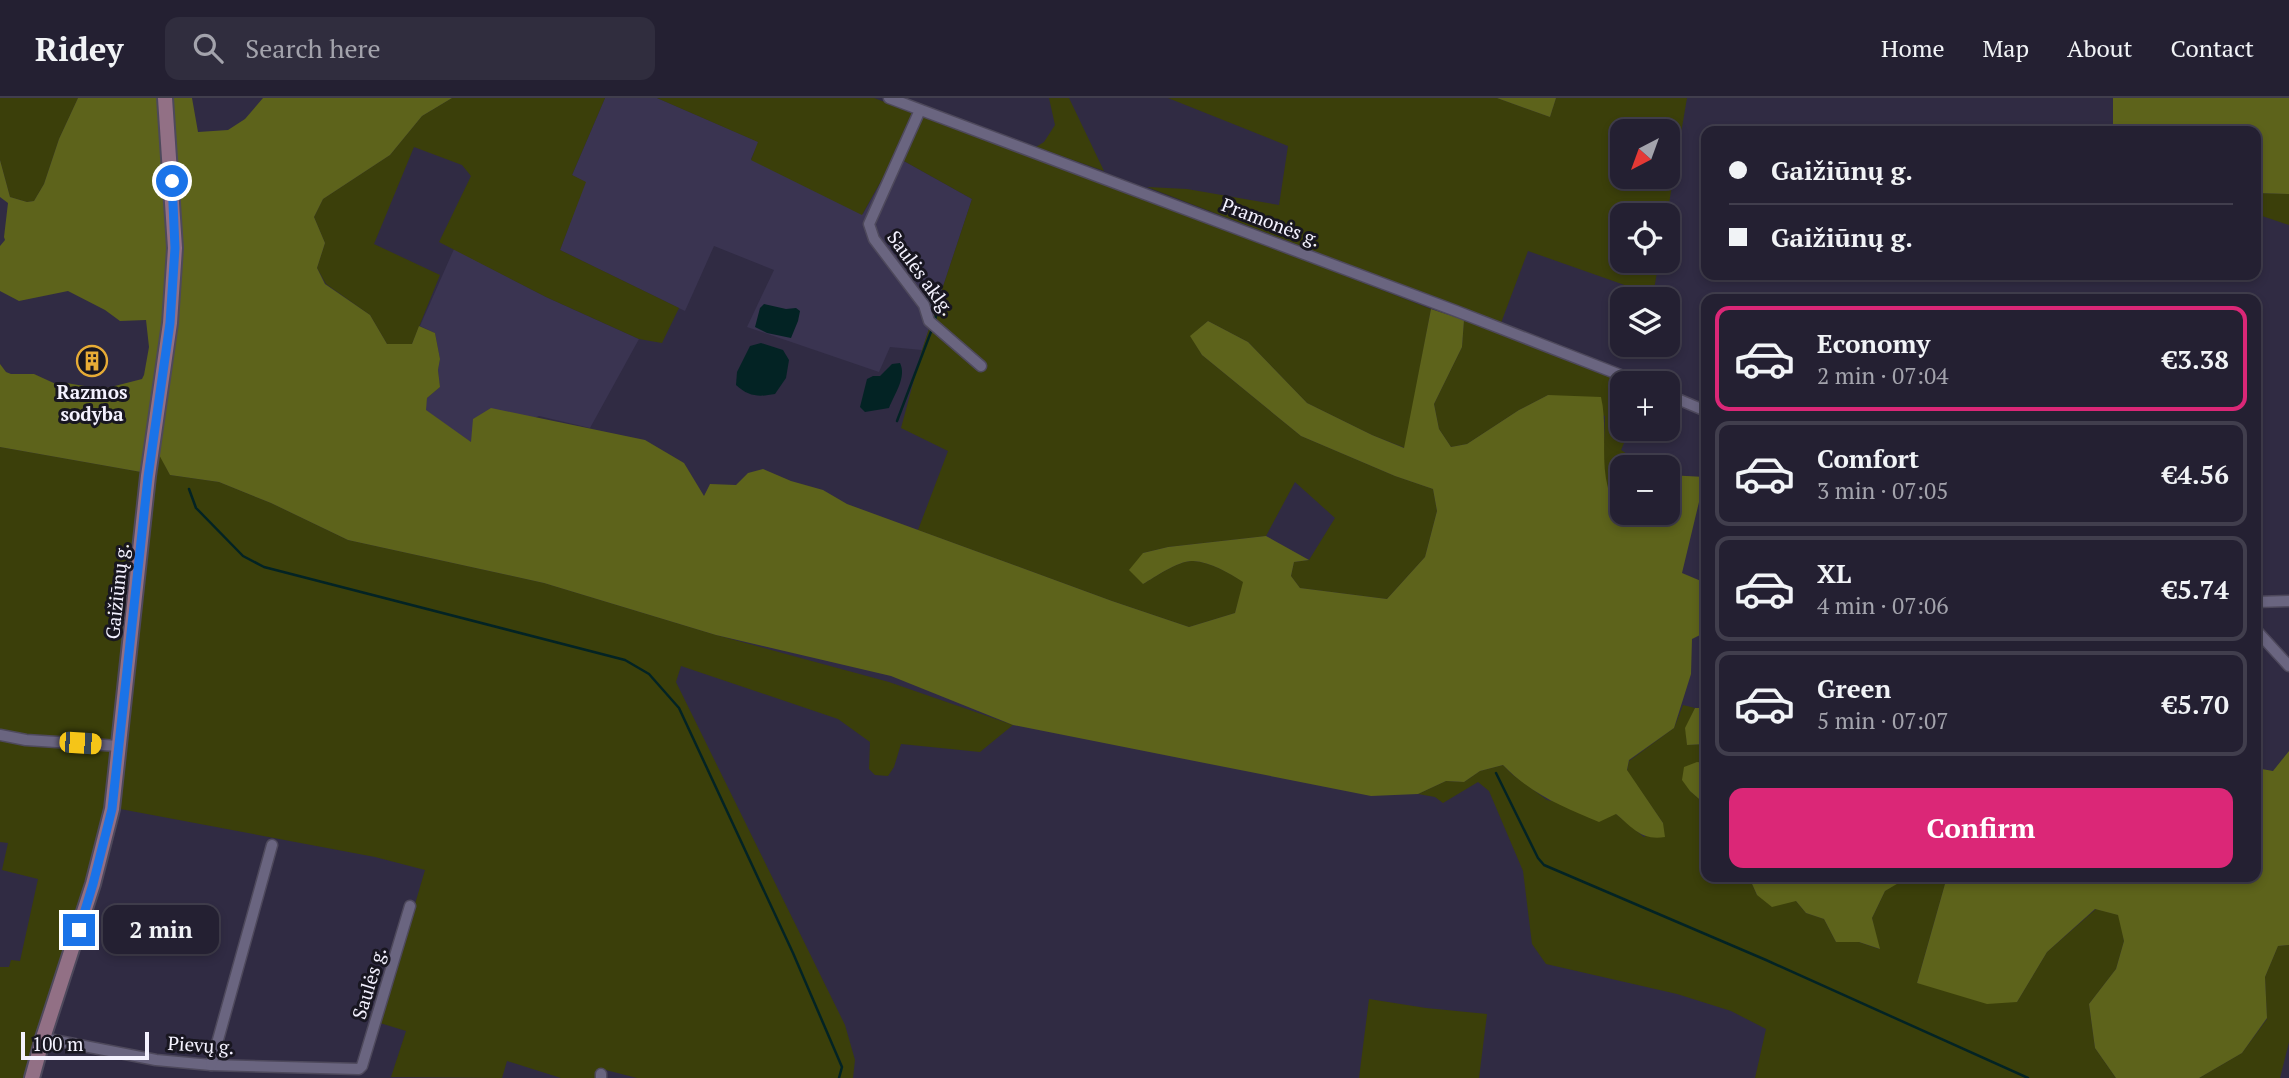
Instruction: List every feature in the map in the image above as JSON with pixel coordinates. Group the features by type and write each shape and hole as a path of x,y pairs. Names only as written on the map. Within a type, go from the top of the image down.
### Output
{"main road":[{"name":"Gaižiūnų g.","path":"32,1078 93,884 112,809 148,477 170,323 175,248 165,98"}],"street":[{"name":"Pramonės g.","path":"889,98 1610,371"},
{"name":"Saulės aklg.","path":"920,110 870,224 874,239 924,305 929,321 981,366"},
{"path":"1680,400 1701,409"},
{"path":"2261,603 2289,601"},
{"path":"2261,635 2289,666"},
{"path":"0,735 26,740 119,746"},
{"path":"211,1065 272,845"},
{"name":"Saulės g.","path":"359,1069 410,906"},
{"name":"Pievų g.","path":"43,1038 156,1060 211,1065 359,1069"}],"shaded area":[{"path":"605,98 657,98 759,142 751,159 863,214 895,156 972,199 922,350 890,347 879,372 747,327 774,270 714,246 685,311 560,250 585,182 572,175"},
{"path":"454,249 546,297 639,339 590,428 539,416 472,443 425,410 427,398 440,387 440,359 435,333 420,326"},
{"path":"764,304 786,309 796,308 800,311 791,338 767,333 755,327 760,308"},
{"path":"761,343 783,350 789,360 786,378 775,394 764,396 745,392 736,385 737,372 750,346"},
{"path":"900,363 901,380 889,408 865,412 860,407 867,379 880,376 892,364"}],"green space":[{"path":"0,98 78,98 59,139 44,184 34,201 27,202 10,197 0,160"},
{"path":"78,98 192,98 198,132 228,130 245,119 263,98 452,98 422,116 390,155 323,199 314,217 325,243 317,268 325,284 370,315 387,344 412,344 419,326 435,333 440,359 440,387 427,398 426,410 471,442 473,419 491,408 645,440 684,463 704,496 710,484 736,485 748,473 763,469 823,490 847,504 1189,627 1235,613 1243,582 1213,566 1187,561 1143,584 1129,570 1143,553 1168,547 1266,536 1309,560 1294,562 1291,576 1300,588 1387,599 1425,557 1437,511 1433,489 1301,436 1202,355 1190,336 1208,321 1248,342 1307,403 1404,448 1431,309 1464,320 1462,347 1434,404 1439,429 1451,447 1467,444 1519,410 1548,395 1601,397 1606,477 1610,488 1610,525 1680,525 1680,476 1701,477 1701,494 1682,573 1701,581 1701,634 1692,639 1691,674 1674,728 1629,760 1627,770 1663,823 1665,837 1657,838 1644,835 1616,814 1599,822 1573,811 1536,792 1503,765 1480,771 1464,782 1446,781 1418,794 1371,796 1013,725 891,676 716,635 544,583 348,540 271,503 219,482 170,475 157,451 145,456 141,472 0,447 0,364 11,374 34,374 58,385 66,383 103,389 142,379 149,347 146,320 120,321 68,291 19,301 0,291 0,246 5,240 8,203 0,197 0,160 10,197 27,202 34,201 44,184 59,139"},
{"path":"452,98 605,98 572,175 586,182 560,250 679,308 662,343 639,339 546,297 439,242 471,176 462,165 414,147 374,244 440,275 412,344 387,344 370,315 326,284 317,268 325,243 314,217 323,199 390,155 422,116"},
{"path":"657,98 874,98 1431,309 1405,448 1307,403 1248,342 1208,321 1191,336 1202,355 1301,436 1433,489 1437,511 1425,557 1387,599 1300,588 1291,576 1294,562 1309,560 1335,518 1295,482 1266,536 1168,547 1143,553 1143,584 1187,561 1213,566 1244,582 1235,613 1189,627 918,530 948,451 901,428 922,350 972,199 895,156 862,215 751,160 758,142"},
{"path":"1049,98 1069,98 1104,171 1036,147 1044,142 1055,125"},
{"path":"1168,98 1497,98 1550,117 1556,98 1687,98 1680,139 1680,119 1610,119 1610,189 1671,189 1669,203 1610,203 1610,273 1657,273 1654,287 1630,287 1528,251 1501,323 1147,187 1187,189 1279,205 1288,146"},
{"path":"1497,98 1556,98 1550,117"},
{"path":"2113,98 2289,98 2289,194 2261,193 2261,126 2113,126"},
{"path":"2261,193 2289,194 2289,225 2261,216"},
{"path":"1464,320 1610,375 1610,441 1625,441 1621,450 1629,455 1610,455 1610,488 1603,471 1605,416 1548,395 1519,410 1467,444 1451,447 1439,429 1434,404 1462,347"},
{"path":"0,447 141,472 126,650 106,805 92,873 28,1078 0,1078 0,967 9,967 11,960 20,961 38,879 2,870 8,843 0,842"},
{"path":"158,451 170,475 219,482 271,503 348,540 544,583 716,635 889,682 1013,725 980,752 901,744 894,767 888,776 875,775 869,769 870,742 838,719 681,666 676,682 845,1025 855,1060 853,1078 637,1078 598,1068 595,1078 561,1078 507,1061 502,1078 391,1077 406,1031 380,1023 425,870 375,857 115,808"},
{"path":"1683,705 1695,708 1686,728 1687,745 1701,744 1701,762 1697,762 1690,791 1701,801 1701,882 1751,882 1757,895 1796,901 1806,913 1824,919 1836,942 1859,942 1879,949 1872,918 1885,891 1899,882 1945,884 1917,983 2017,1002 2047,952 2096,909 2119,915 2124,941 2116,969 2089,1004 2095,1048 2116,1078 1755,1078 1766,1029 1731,1011 1677,994 1546,964 1532,944 1523,871 1489,791 1478,782 1443,803 1435,797 1418,794 1446,781 1464,782 1480,771 1503,765 1547,800 1616,814 1644,837 1663,823 1627,771 1629,761 1674,728"},
{"path":"1695,708 1701,708 1701,744 1687,745 1685,728"},
{"path":"2289,751 2289,945 2278,946 2265,977 2267,1018 2242,1053 2199,1078 2116,1078 2095,1048 2089,1004 2116,969 2124,941 2118,915 2095,909 2047,952 2017,1002 1987,1004 1917,983 1945,884 1916,882 2261,882 2261,769 2273,771"},
{"path":"1701,762 1701,801 1682,780 1684,767"},
{"path":"1751,882 1900,882 1885,891 1872,918 1880,949 1859,942 1836,942 1824,919 1806,913 1796,901 1772,907 1757,895"},
{"path":"2289,945 2289,1042 2280,1078 2199,1078 2242,1053 2267,1019 2265,977 2278,946"},
{"path":"1369,999 1487,1014 1479,1078 1359,1078"}],"waterway":[{"path":"928,294 926,299 936,315 935,321"},
{"path":"897,421 932,329"},
{"path":"189,489 196,508 243,556 264,567 625,660 649,674 679,708 793,953 842,1067 839,1078"},
{"path":"1496,773 1544,865 1766,960 2028,1078"}],"place":[{"name":"Razmos sodyba","path":"92,361"}],"route":[{"path":"79,930 112,809 148,477 170,323 175,248 172,181"}]}
